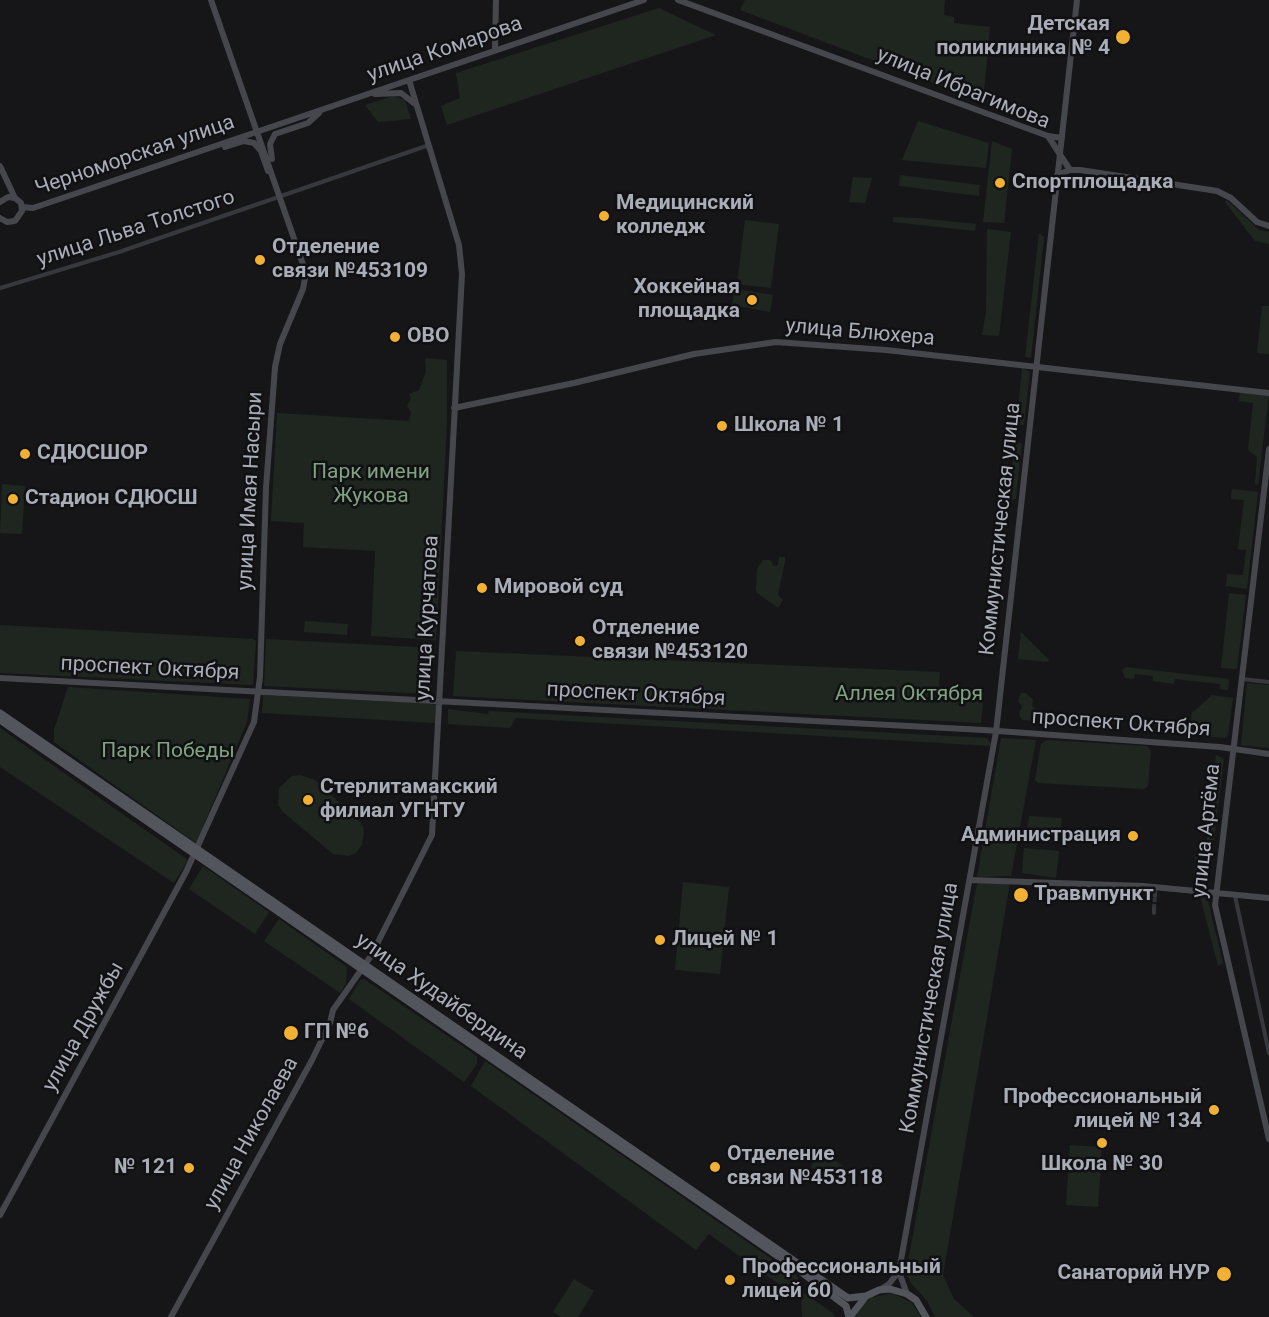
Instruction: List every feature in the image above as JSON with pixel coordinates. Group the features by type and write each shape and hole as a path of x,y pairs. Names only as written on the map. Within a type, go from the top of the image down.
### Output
{"main road":[{"name":"улица Имая Насыри","path":"196,851 255,722 259,691 266,488 275,367 280,344 306,276 281,197 211,0"},
{"path":"495,49 496,0"},
{"name":"улица Комарова","path":"258,131 644,0"},
{"name":"улица Ибрагимова","path":"678,0 1048,136 1070,170"},
{"name":"Коммунистическая улица","path":"907,1294 899,1271 996,732 1077,0"},
{"name":"улица Курчатова","path":"364,967 432,836 441,702 461,259 409,80"},
{"path":"366,95 401,93 418,107"},
{"path":"278,189 270,148 273,137 278,133 308,123 323,110"},
{"name":"Черноморская улица","path":"22,207 33,208 258,131"},
{"path":"1048,136 1062,138"},
{"path":"207,149 244,141 254,143 261,151 272,181 278,189"},
{"path":"0,166 8,186 22,207 19,219"},
{"path":"1057,176 1070,170 1225,193 1257,222 1269,226"},
{"path":"2,200 8,186"},
{"path":"2,200 15,198"},
{"path":"2,221 19,219 33,208"},
{"name":"улица Блюхера","path":"454,408 574,383 694,354 757,343 886,350 1269,393"},
{"name":"улица Артёма","path":"1269,449 1216,892 1218,918 1269,1139"},
{"name":"проспект Октября","path":"0,680 259,691 996,732 1232,749 1269,754"},
{"name":"улица Худайбердина","path":"0,713 364,967 848,1298 866,1296"},
{"name":"улица Худайбердина","path":"0,720 196,851"},
{"name":"улица Дружбы","path":"0,1215 196,851"},
{"path":"969,880 1155,887 1269,898"},
{"name":"улица Худайбердина","path":"364,967 801,1272 843,1303 850,1317"},
{"name":"улица Николаева","path":"171,1317 312,1060 330,1023 333,1010 364,967"},
{"path":"850,1317 866,1296 889,1284 899,1271"},
{"path":"879,1290 890,1288 907,1294 916,1300 926,1317"}],"street":[{"name":"улица Льва Толстого","path":"0,288 281,197 429,145"},
{"path":"1242,679 1269,682"},
{"path":"1155,887 1155,897"},
{"path":"1236,895 1269,1053"}],"green space":[{"path":"745,0 945,0 944,15 954,17 954,23 990,27 983,102 740,10"},
{"path":"659,8 716,35 447,125 441,106 460,98 456,73"},
{"path":"393,96 405,100 411,119 378,122 365,105"},
{"path":"918,121 989,143 986,168 902,160"},
{"path":"992,141 1012,149 1004,223 983,222"},
{"path":"900,175 980,185 979,196 899,186"},
{"path":"853,177 872,178 865,203 849,202"},
{"path":"1227,200 1259,230 1269,232 1269,244 1255,241 1225,202"},
{"path":"893,217 976,224 975,231 893,222"},
{"path":"745,220 779,224 771,288 737,284"},
{"path":"987,229 1011,232 999,336 982,335 986,312"},
{"path":"1039,233 1044,237 1031,358 1025,357"},
{"name":"Хоккейная площадка","path":"735,289 773,295 770,312 732,305"},
{"path":"1262,306 1269,306 1269,354 1257,353"},
{"name":"Парк имени Жукова","path":"425,358 447,360 447,423 436,640 371,636 375,551 303,547 304,523 271,521 277,413 409,421 411,412 407,406 411,398 409,394 419,390 426,372"},
{"path":"1022,368 1030,372 1024,425 1017,424"},
{"path":"1240,391 1269,394 1258,485 1255,484 1257,457 1248,450 1253,403 1239,401"},
{"path":"1015,440 1022,444 1016,499 1009,500"},
{"name":"Стадион СДЮСШ","path":"2,484 25,486 22,534 0,533"},
{"path":"1232,489 1258,492 1247,589 1226,586 1227,574 1243,575 1246,550 1238,549 1244,500 1231,499"},
{"path":"779,557 785,557 785,561 778,595 783,600 778,608 757,593 756,589 757,569 763,560 770,560 774,566 778,565"},
{"path":"1229,593 1246,595 1237,669 1221,668"},
{"path":"305,621 348,624 347,635 304,632"},
{"path":"0,625 253,639 256,641 253,685 0,673"},
{"path":"1021,632 1049,660 1048,662 1018,659"},
{"path":"266,639 433,648 431,694 264,686"},
{"name":"Аллея Октября","path":"456,651 940,672 939,689 984,692 981,723 453,696"},
{"path":"1126,667 1229,679 1228,690 1220,689 1220,684 1175,679 1174,684 1153,681 1153,676 1135,674 1134,679 1125,678 1122,670"},
{"path":"1247,683 1269,685 1269,748 1241,745"},
{"name":"Парк Победы","path":"68,687 250,699 247,722 196,843 54,742 54,730"},
{"path":"1021,693 1026,693 1033,700 1032,705 1039,715 1037,721 1022,720 1019,714 1022,706 1018,701"},
{"path":"263,695 436,704 435,723 262,713"},
{"path":"1212,695 1233,698 1228,735 1225,738 1177,734 1178,728 1190,728 1192,713"},
{"path":"448,709 488,714 489,711 987,738 992,746 516,718 510,728 448,724"},
{"path":"0,728 188,860 174,883 0,767"},
{"path":"1001,738 1036,740 1011,876 977,877"},
{"path":"1047,740 1147,746 1151,750 1148,786 1144,789 1038,783 1035,780 1041,744"},
{"path":"1216,755 1224,759 1209,880 1206,883 1194,883 1195,856 1205,857"},
{"path":"300,775 315,780 361,823 364,830 362,845 356,853 349,856 333,854 283,812 278,805 279,788 292,776"},
{"path":"1029,816 1062,818 1059,843 1025,840"},
{"path":"1024,848 1059,851 1056,878 1022,873"},
{"path":"203,866 269,912 255,934 189,889"},
{"path":"683,882 729,887 720,974 675,970"},
{"path":"977,883 1010,883 943,1275 954,1299 974,1317 935,1317 927,1301 911,1283 906,1273"},
{"path":"1199,892 1207,896 1223,963 1218,966"},
{"path":"279,919 347,967 346,983 340,993 264,941"},
{"path":"364,979 477,1056 477,1064 464,1082 349,999 360,980"},
{"path":"485,1061 798,1277 797,1297 709,1234 696,1250 471,1086"},
{"path":"1070,1145 1102,1147 1098,1207 1066,1205"},
{"path":"822,1151 850,1171 843,1186 839,1187 811,1167 818,1152"},
{"path":"574,1279 594,1291 578,1317 561,1317 553,1312"},
{"path":"801,1291 834,1314 834,1317 802,1317"},
{"path":"892,1293 912,1303 921,1317 856,1317 861,1306 870,1298"}],"tunnel":[{"path":"1154,908 1155,896"}],"place":[{"name":"Детская поликлиника № 4","path":"1123,37"},
{"name":"Спортплощадка","path":"1000,183"},
{"name":"Медицинский колледж","path":"604,216"},
{"name":"Отделение связи №453109","path":"260,260"},
{"name":"Хоккейная площадка","path":"752,300"},
{"name":"ОВО","path":"395,337"},
{"name":"Школа № 1","path":"722,426"},
{"name":"СДЮСШОР","path":"25,454"},
{"name":"Стадион СДЮСШ","path":"13,499"},
{"name":"Мировой суд","path":"482,588"},
{"name":"Отделение связи №453120","path":"580,641"},
{"name":"Стерлитамакский филиал УГНТУ","path":"308,800"},
{"name":"Администрация","path":"1133,836"},
{"name":"Травмпункт","path":"1021,895"},
{"name":"Лицей № 1","path":"660,940"},
{"name":"ГП №6","path":"291,1033"},
{"name":"Профессиональный лицей № 134","path":"1214,1110"},
{"name":"Школа № 30","path":"1102,1143"},
{"name":"Отделение связи №453118","path":"715,1167"},
{"name":"№ 121","path":"189,1168"},
{"name":"Санаторий НУР","path":"1224,1274"},
{"name":"Профессиональный лицей 60","path":"730,1280"}]}
